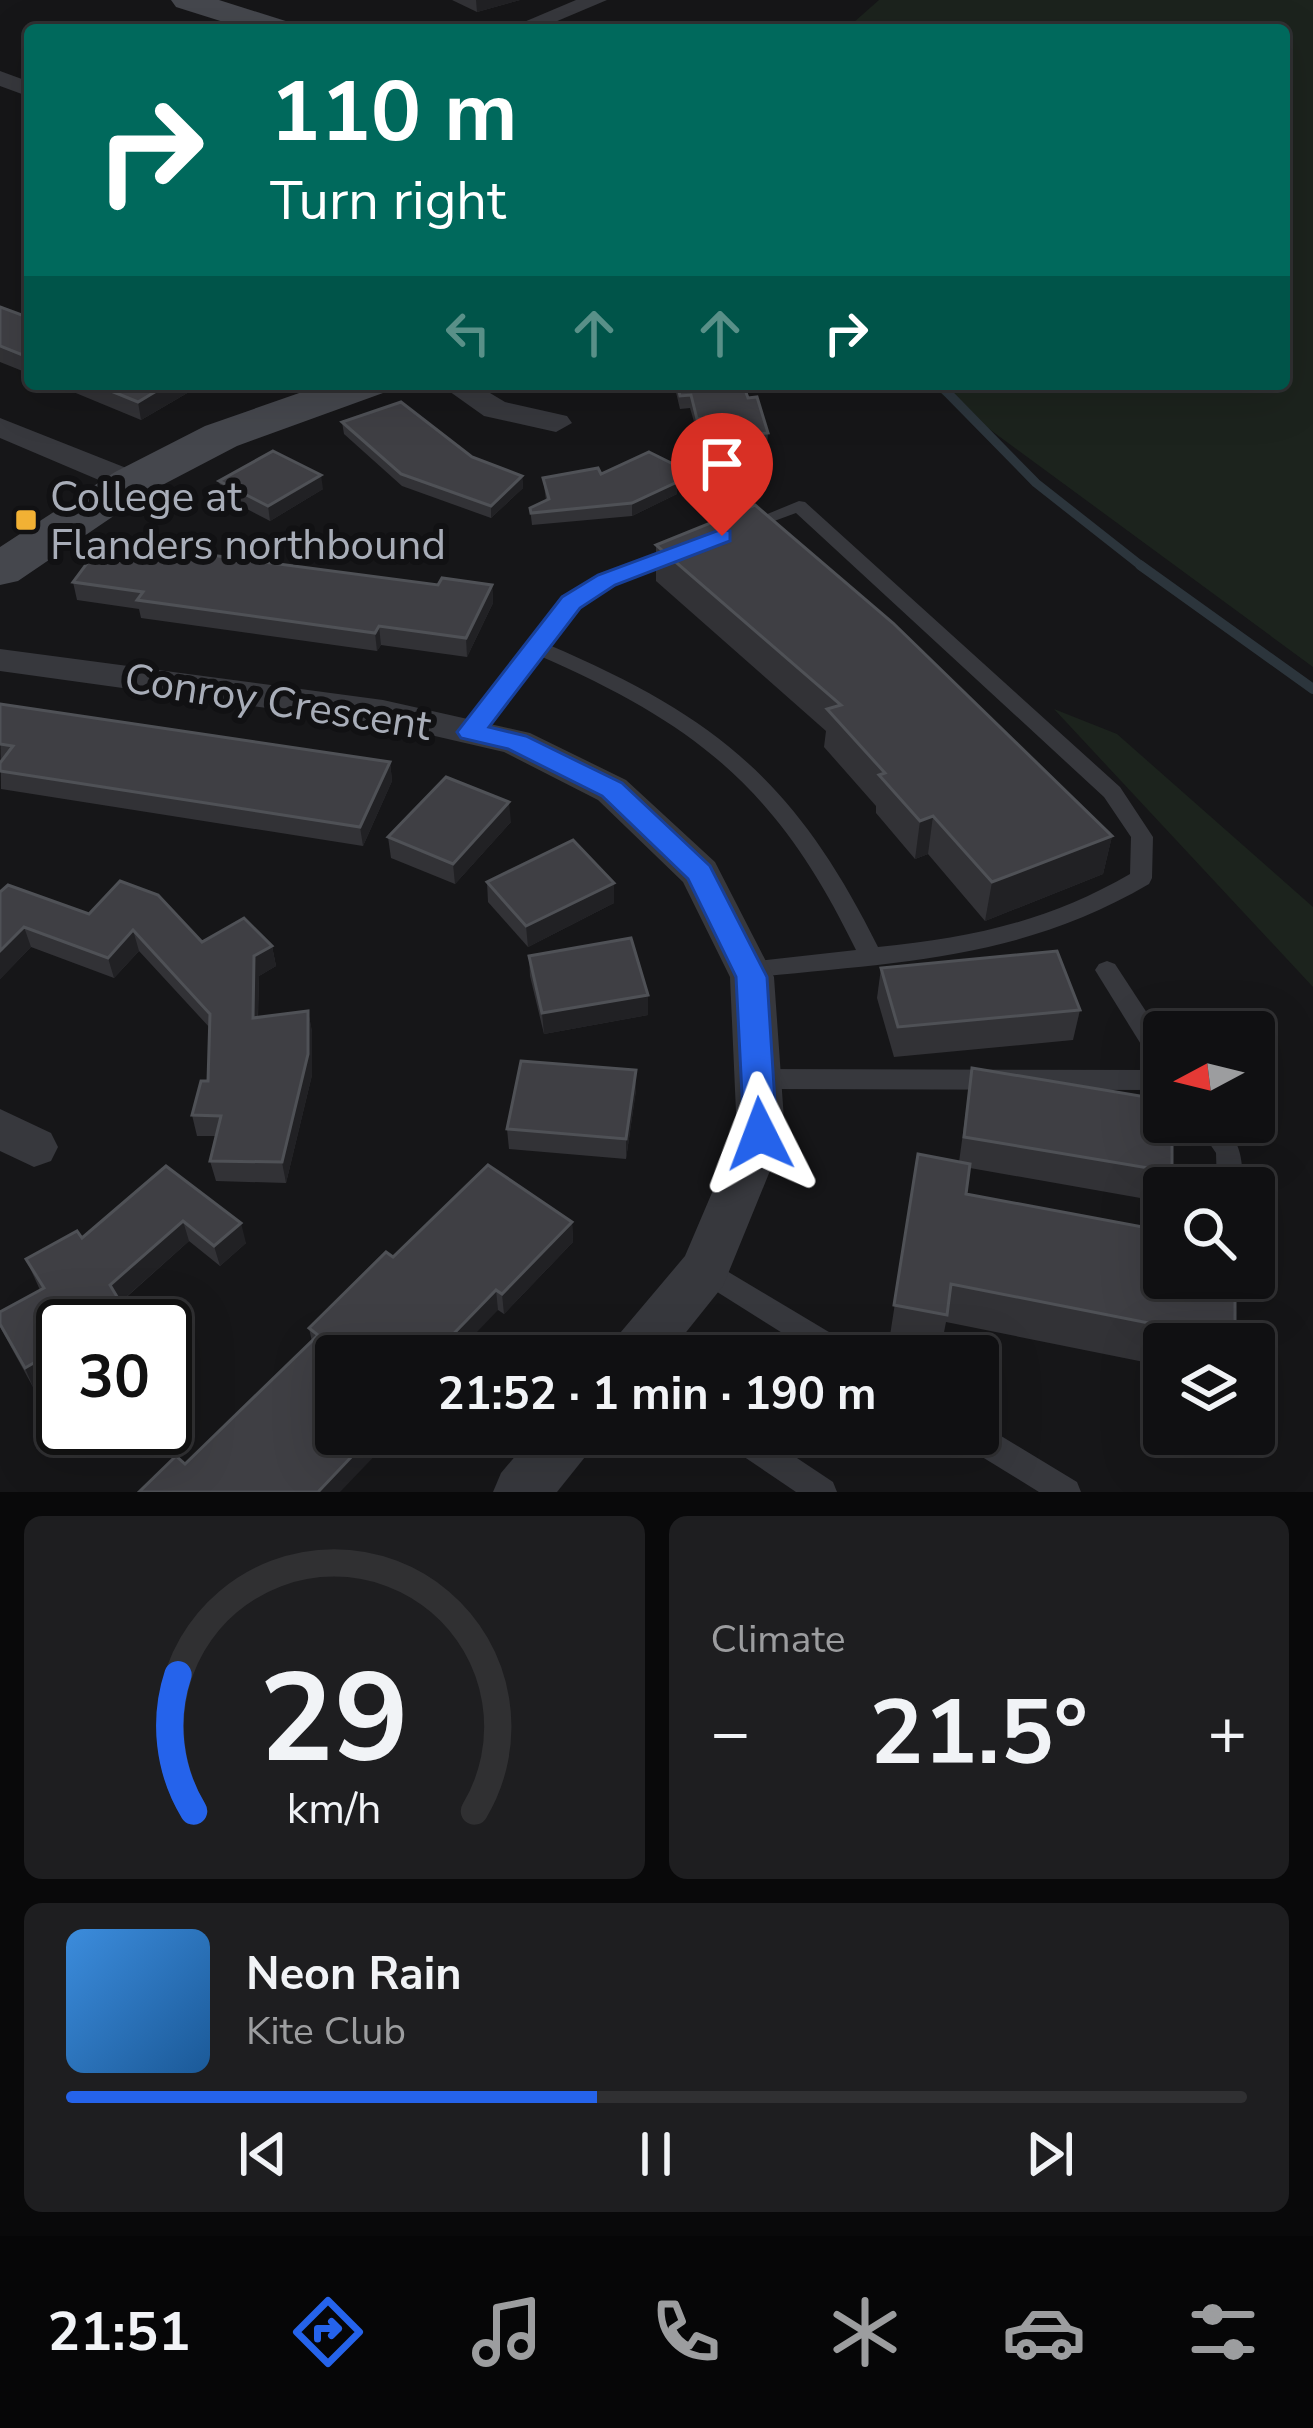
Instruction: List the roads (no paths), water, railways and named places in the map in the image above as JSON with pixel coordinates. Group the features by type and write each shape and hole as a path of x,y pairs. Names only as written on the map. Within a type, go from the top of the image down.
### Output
{"street":[{"path":"187,0 262,24"},
{"path":"532,24 596,0"},
{"path":"0,569 132,482 221,436 350,390"},
{"path":"464,390 495,409 556,423"},
{"path":"0,428 132,482"},
{"name":"Conroy Crescent","path":"0,660 383,712 516,742 612,790 700,873 748,969 760,1134 705,1270 651,1335"}],"lane":[{"path":"735,531 799,506 1112,792 1142,837 1141,878 1106,902 1053,925 994,939 748,969"},
{"path":"471,732 571,603 606,580 692,547"},
{"path":"534,646 627,687 682,718 747,768 803,830 844,893 870,954"},
{"path":"1107,970 1143,1027"},
{"path":"758,1079 1143,1080"},
{"path":"705,1270 810,1335"},
{"path":"999,1451 1066,1492"},
{"path":"767,1455 822,1492"}],"waterway":[{"path":"945,390 1036,483 1142,567"},
{"path":"1142,567 1313,689"}],"place":[{"name":"College at Flanders northbound","path":"26,520"}]}
